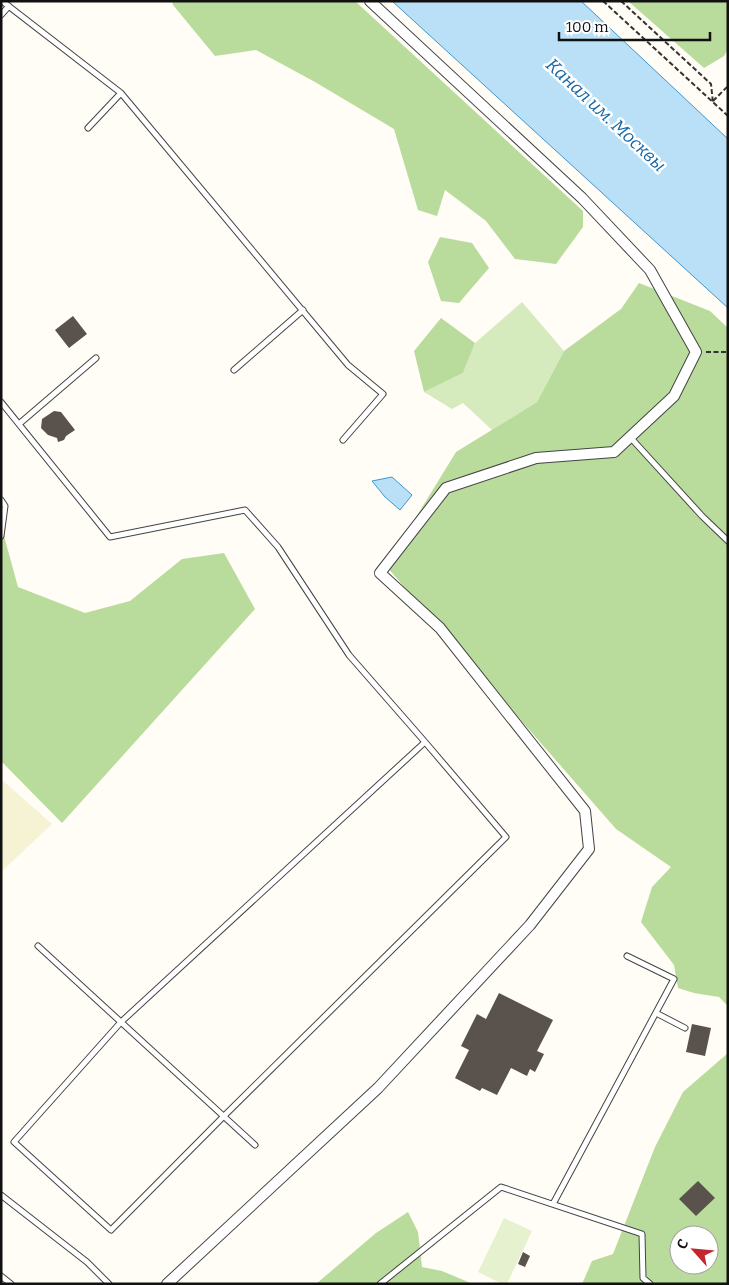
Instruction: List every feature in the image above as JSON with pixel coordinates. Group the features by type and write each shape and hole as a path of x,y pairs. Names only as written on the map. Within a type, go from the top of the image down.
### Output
{"street":[{"path":"167,1284 378,1088 530,925 589,849 585,811 440,628 380,573 446,488 536,458 614,452 674,396 696,352 650,270 582,198 370,1"}],"lane":[{"path":"2,1 121,92 348,365 382,394 342,440"},
{"path":"1,15 9,6"},
{"path":"88,128 121,92"},
{"path":"234,370 303,310"},
{"path":"19,424 96,358"},
{"path":"1,402 110,537 245,510 278,547 349,656 425,742 506,837 111,1230 14,1142 121,1022 425,742"},
{"path":"630,437 702,516 728,541"},
{"path":"1,500 5,506 1,536"},
{"path":"38,946 255,1145"},
{"path":"553,1204 674,979 627,956"},
{"path":"656,1013 684,1028"},
{"path":"380,1284 500,1187 642,1234 643,1278 650,1284"},
{"path":"1,1195 87,1262 109,1284"},
{"path":"1,1276 11,1284"}],"path":[{"path":"603,1 728,116"},
{"path":"621,1 711,84 713,102"},
{"path":"713,102 728,86"},
{"path":"696,352 728,352"}],"shaded area":[{"path":"1,779 52,824 1,872"}],"green space":[{"path":"172,1 355,1 583,211 583,227 556,264 515,259 486,221 445,190 437,216 418,210 394,129 315,82 256,50 215,56 173,5"},
{"path":"628,1 726,1 728,4 728,49 724,56 704,68"},
{"path":"440,237 472,243 489,268 459,303 441,301 428,262"},
{"path":"639,283 710,311 728,328 728,1006 719,997 678,988 674,965 641,922 652,887 671,867 616,829 386,566 456,452 537,402 564,351 621,309"},
{"path":"522,302 564,351 537,402 492,430 463,403 452,409 424,392 463,373 475,343"},
{"path":"441,318 475,343 463,373 424,392 414,351"},
{"path":"1,525 18,587 85,613 130,601 182,559 224,553 255,609 62,823 1,761"},
{"path":"728,1053 728,1284 582,1284 592,1261 613,1254 655,1147 683,1092"},
{"path":"408,1212 418,1232 422,1267 442,1271 473,1284 316,1284 376,1233"},
{"path":"504,1218 532,1231 507,1284 502,1284 478,1272"}],"water":[{"name":"Канал им. Москвы","path":"392,1 581,1 728,139 728,308"},
{"path":"392,477 412,495 400,510 385,497 372,481"}],"building":[{"path":"73,316 87,334 69,348 55,330"},
{"path":"54,411 61,412 75,430 66,436 64,440 58,442 57,438 48,435 41,428 42,419"},
{"path":"499,993 553,1020 537,1051 544,1054 535,1072 530,1069 527,1076 511,1068 497,1095 482,1088 480,1091 455,1078 469,1050 461,1046 477,1014 486,1019"},
{"path":"692,1024 711,1028 705,1056 686,1052"},
{"path":"698,1181 715,1198 696,1216 679,1199"},
{"path":"523,1252 530,1256 525,1267 518,1264"}]}
